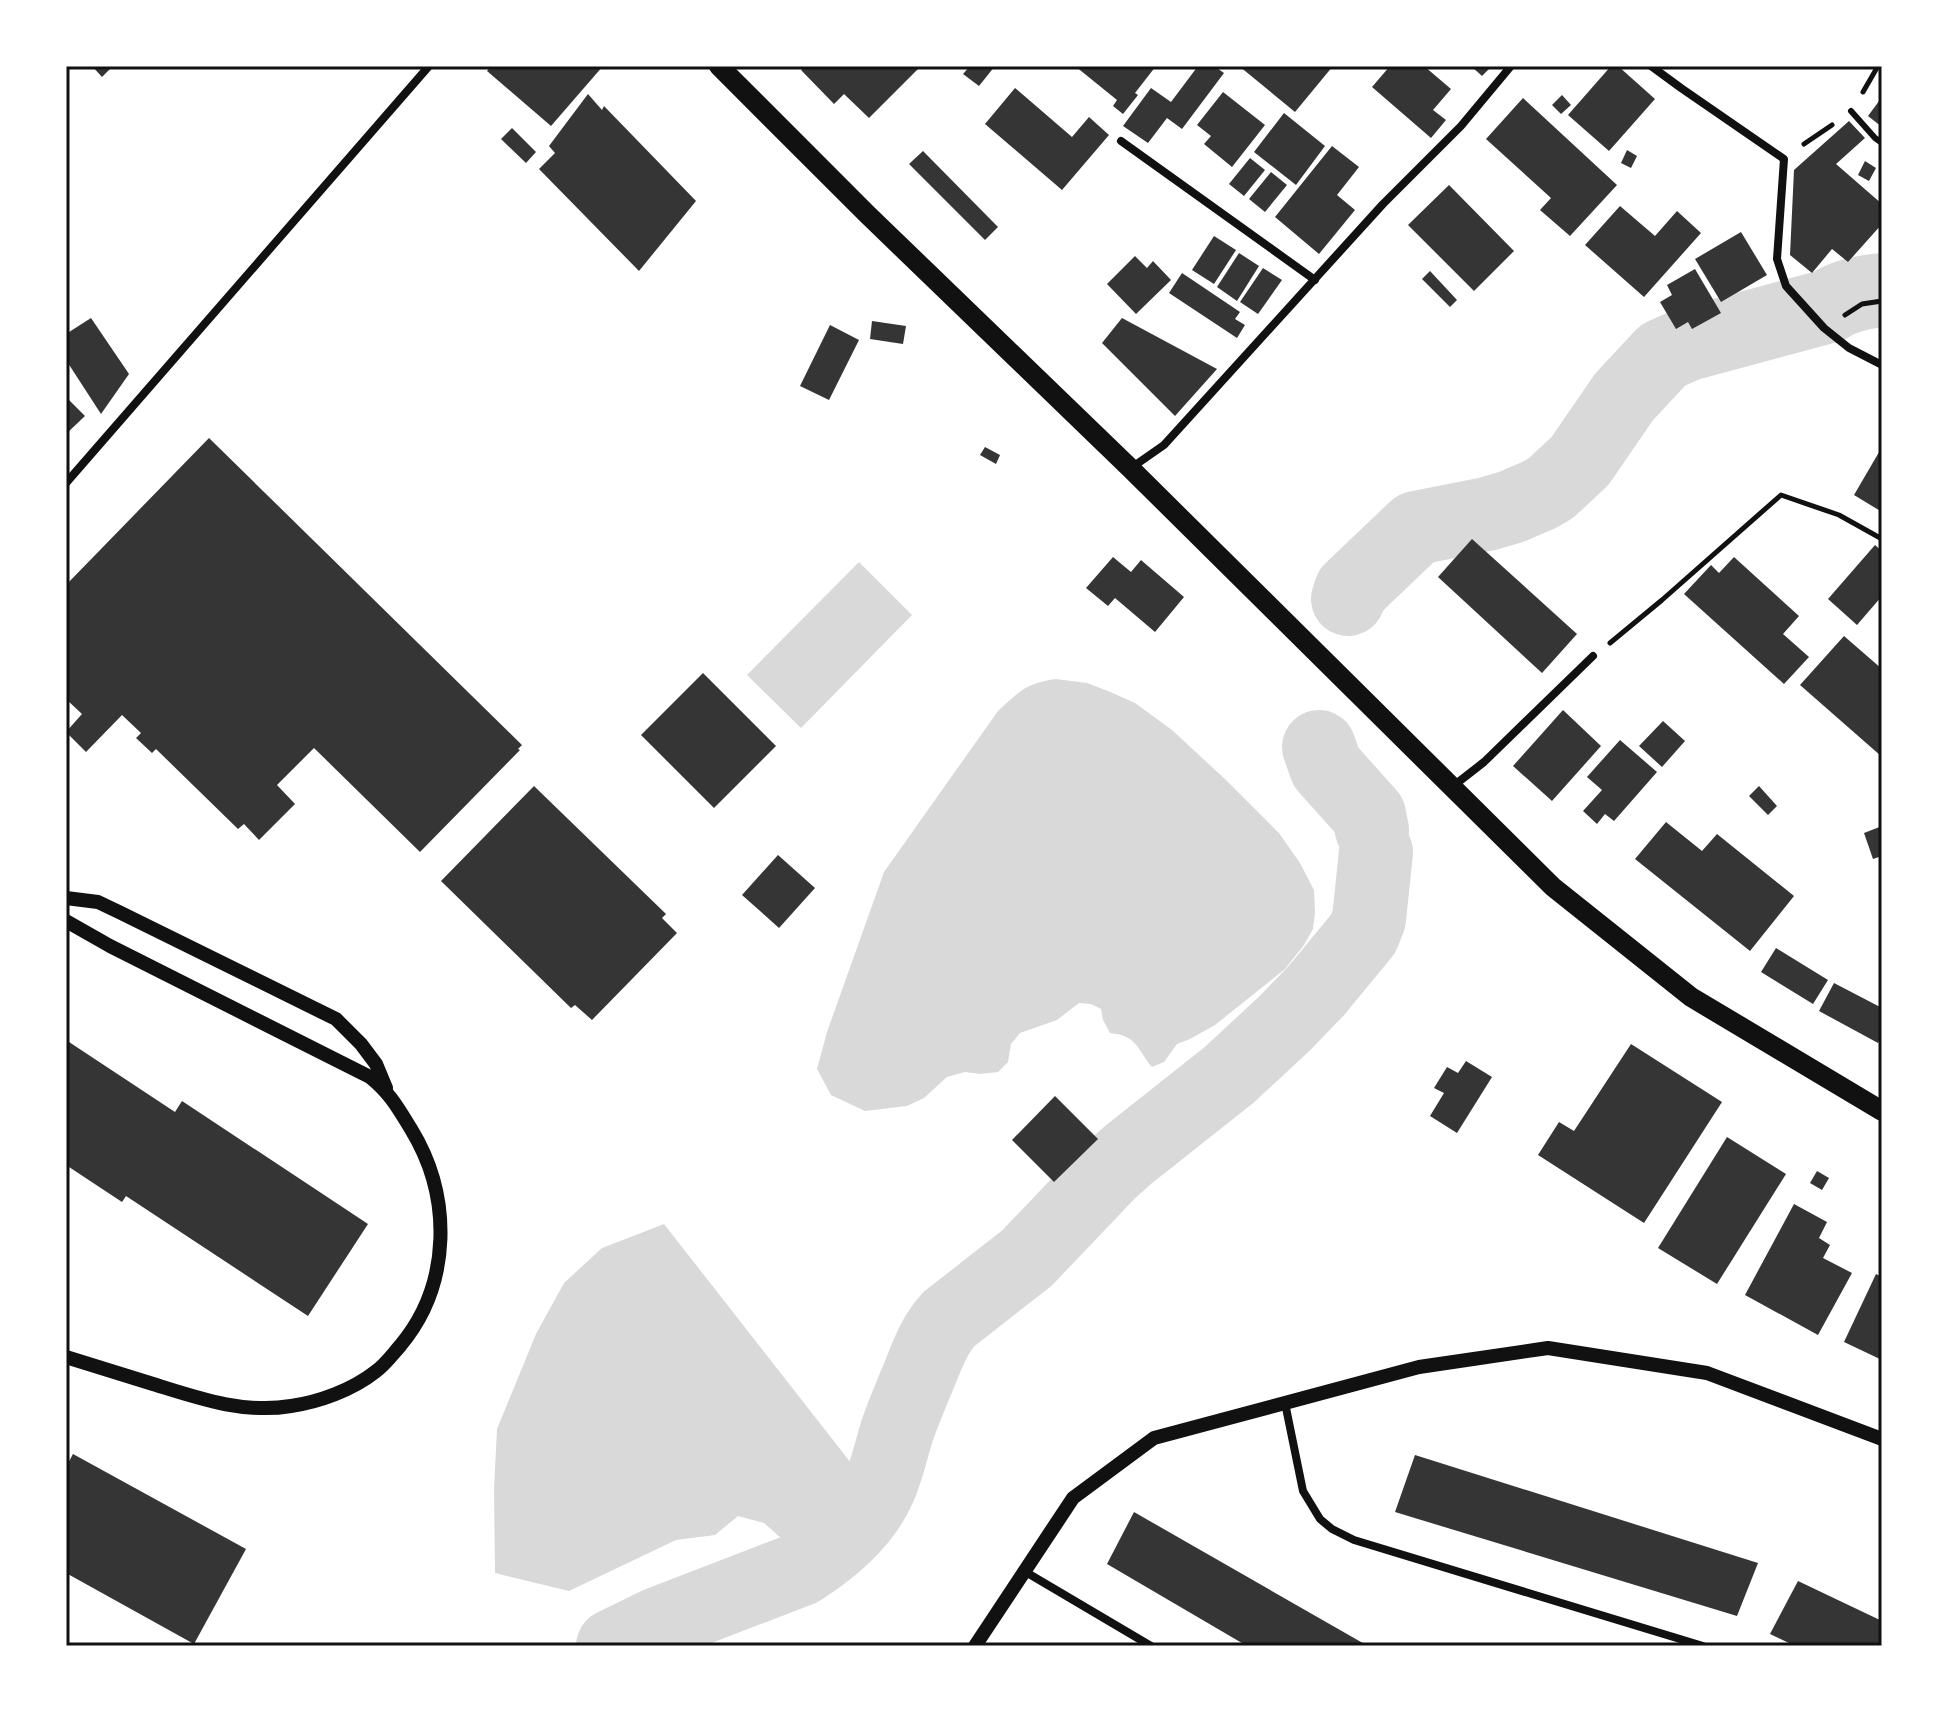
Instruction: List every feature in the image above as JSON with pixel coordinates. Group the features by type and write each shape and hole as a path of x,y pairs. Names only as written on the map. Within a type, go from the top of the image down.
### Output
{"main road":[{"path":"719,66 1553,887 1691,997 1882,1111"}],"street":[{"path":"66,483 429,66"},
{"path":"1130,468 1164,445 1383,204 1461,126 1511,66"},
{"path":"1651,66 1784,159 1777,259 1786,286 1824,328 1849,348 1882,365"},
{"path":"1121,141 1315,280"},
{"path":"1451,788 1484,762 1593,656"},
{"path":"66,898 98,902 336,1019 376,1064 387,1091 418,1140 437,1190 442,1229 438,1270 426,1305 409,1335 376,1372 325,1397 266,1409 240,1407 205,1401 66,1357"},
{"path":"66,921 358,1070 387,1091"},
{"path":"975,1646 1073,1498 1154,1438 1419,1367 1548,1348 1707,1373 1882,1439"},
{"path":"1285,1403 1303,1491 1320,1519 1332,1529 1354,1540 1703,1646"},
{"path":"1024,1571 1151,1646"}],"lane":[{"path":"1851,111 1882,143"}],"path":[{"path":"1824,328 1862,304 1882,301"},
{"path":"1593,656 1781,495 1839,515 1882,539"}],"shaded area":[{"path":"859,562 912,615 801,728 747,675"},
{"path":"1056,679 1087,683 1135,703 1172,730 1226,780 1279,833 1300,863 1314,890 1313,929 1285,969 1215,1025 1177,1044 1164,1062 1152,1067 1136,1044 1126,1037 1110,1033 1101,1009 1079,1003 1057,1020 1020,1033 1011,1044 1008,1062 998,1072 965,1072 947,1077 924,1098 907,1106 865,1111 831,1095 817,1069 827,1032 884,872 998,711 1024,689"},
{"path":"664,1224 851,1463 824,1516 789,1545 764,1523 738,1516 715,1535 676,1540 569,1591 495,1573 497,1429 536,1334 564,1283 602,1248"}],"building":[{"path":"92,66 113,66 102,77"},
{"path":"491,66 603,66 551,126 487,71"},
{"path":"806,66 919,68 869,118 844,94 834,104 801,70"},
{"path":"970,66 995,66 979,86 963,74"},
{"path":"1075,66 1156,66 1123,114 1113,106 1117,100"},
{"path":"1198,66 1214,66 1224,73 1182,129 1167,118 1148,143 1123,126 1151,88 1171,102"},
{"path":"1239,66 1333,66 1295,112"},
{"path":"1390,66 1424,66 1451,89 1433,110 1446,120 1431,138 1372,87"},
{"path":"1471,66 1492,66 1482,76"},
{"path":"1611,66 1618,66 1655,99 1609,151 1568,115"},
{"path":"1015,88 1072,137 1089,117 1109,135 1062,190 985,124"},
{"path":"1223,92 1265,125 1232,167 1204,144 1211,136 1197,125"},
{"path":"588,94 602,110 604,106 696,201 639,271 539,169 555,153 549,146"},
{"path":"1562,95 1571,105 1561,114 1552,105"},
{"path":"1882,97 1882,127 1868,116"},
{"path":"1523,98 1617,185 1570,236 1540,210 1551,198 1486,139"},
{"path":"1284,113 1325,146 1296,185 1254,152"},
{"path":"1849,121 1865,138 1836,164 1882,204 1882,224 1848,262 1832,249 1812,273 1790,255 1794,170"},
{"path":"512,128 536,152 526,163 501,139"},
{"path":"1332,146 1359,167 1337,195 1355,210 1319,254 1275,217"},
{"path":"1627,150 1637,156 1631,168 1621,163"},
{"path":"923,151 998,227 985,240 909,164"},
{"path":"1250,158 1265,170 1244,196 1229,184"},
{"path":"1865,161 1876,168 1869,181 1858,175"},
{"path":"1271,172 1287,185 1265,212 1249,199"},
{"path":"1449,185 1514,251 1474,291 1408,225"},
{"path":"1620,206 1655,236 1677,211 1701,233 1644,297 1585,245"},
{"path":"1741,232 1767,275 1721,302 1695,259"},
{"path":"1214,236 1236,250 1214,284 1192,270"},
{"path":"1239,253 1259,266 1237,301 1217,287"},
{"path":"1135,256 1147,268 1153,261 1171,280 1136,314 1107,284"},
{"path":"1263,268 1282,280 1258,314 1240,302"},
{"path":"1695,269 1721,313 1692,329 1688,322 1676,329 1660,302 1672,295 1667,285"},
{"path":"1430,271 1457,300 1450,307 1422,279"},
{"path":"1182,273 1240,312 1235,319 1245,325 1237,338 1169,293"},
{"path":"91,318 129,374 101,414 66,360 66,334"},
{"path":"1122,318 1217,369 1175,416 1102,343"},
{"path":"872,321 906,326 903,344 870,339"},
{"path":"830,325 859,340 829,400 800,386"},
{"path":"66,397 85,416 66,434"},
{"path":"209,438 522,745 420,852 314,748 277,785 295,804 259,840 244,824 238,829 156,749 152,753 136,738 141,733 122,715 86,752 66,732 82,714 66,699 66,585"},
{"path":"985,447 1000,455 996,464 980,455"},
{"path":"1882,447 1882,512 1854,495"},
{"path":"1472,539 1577,634 1542,673 1438,577"},
{"path":"1875,545 1882,551 1882,596 1857,625 1828,599"},
{"path":"1113,557 1131,572 1141,560 1184,597 1155,632 1115,598 1108,606 1086,588"},
{"path":"1734,557 1799,616 1783,634 1809,657 1784,684 1684,594 1711,565 1719,573"},
{"path":"1844,636 1882,669 1881,756 1800,685"},
{"path":"703,673 776,746 714,808 641,735"},
{"path":"1563,710 1601,746 1552,801 1513,766"},
{"path":"1663,721 1685,741 1662,767 1639,746"},
{"path":"1620,740 1657,772 1614,821 1605,814 1597,824 1583,811 1602,790 1587,777"},
{"path":"534,786 666,914 662,918 677,933 592,1020 575,1005 571,1008 441,881"},
{"path":"1759,786 1777,806 1768,815 1749,796"},
{"path":"1666,822 1702,851 1717,834 1794,896 1750,951 1635,859"},
{"path":"1882,826 1882,856 1873,859 1864,833"},
{"path":"778,855 815,888 779,928 742,895"},
{"path":"1776,948 1828,980 1813,1004 1761,972"},
{"path":"1834,983 1882,1008 1882,1036 1878,1043 1819,1011"},
{"path":"66,1040 175,1112 182,1101 368,1224 308,1316 126,1196 122,1202 66,1165"},
{"path":"1631,1044 1722,1102 1644,1223 1538,1155 1559,1122 1574,1131"},
{"path":"1466,1061 1492,1077 1457,1133 1430,1116 1444,1093 1434,1088 1447,1067 1458,1073"},
{"path":"1055,1096 1098,1139 1054,1182 1012,1140"},
{"path":"1727,1137 1786,1174 1717,1284 1658,1248"},
{"path":"1817,1171 1829,1178 1822,1190 1810,1183"},
{"path":"1794,1204 1827,1222 1819,1238 1830,1245 1823,1258 1852,1273 1818,1335 1745,1295"},
{"path":"1876,1274 1882,1277 1882,1360 1844,1342"},
{"path":"73,1454 246,1549 194,1644 66,1573 66,1467"},
{"path":"1415,1455 1758,1563 1737,1616 1395,1512"},
{"path":"1134,1512 1368,1646 1247,1646 1107,1564"},
{"path":"1798,1581 1882,1621 1882,1646 1795,1646 1770,1634"}],"waterway":[{"path":"1348,599 1351,590 1416,528 1511,507 1551,488 1580,461 1624,397 1663,355 1688,344 1829,306 1855,295 1882,290"},
{"path":"1319,747 1326,767 1369,815 1372,830"},
{"path":"613,1646 658,1624 801,1569 846,1534 878,1490 908,1402 932,1344 944,1325 1027,1258 1109,1172 1229,1075 1316,991 1363,934 1369,919 1376,852"}]}
